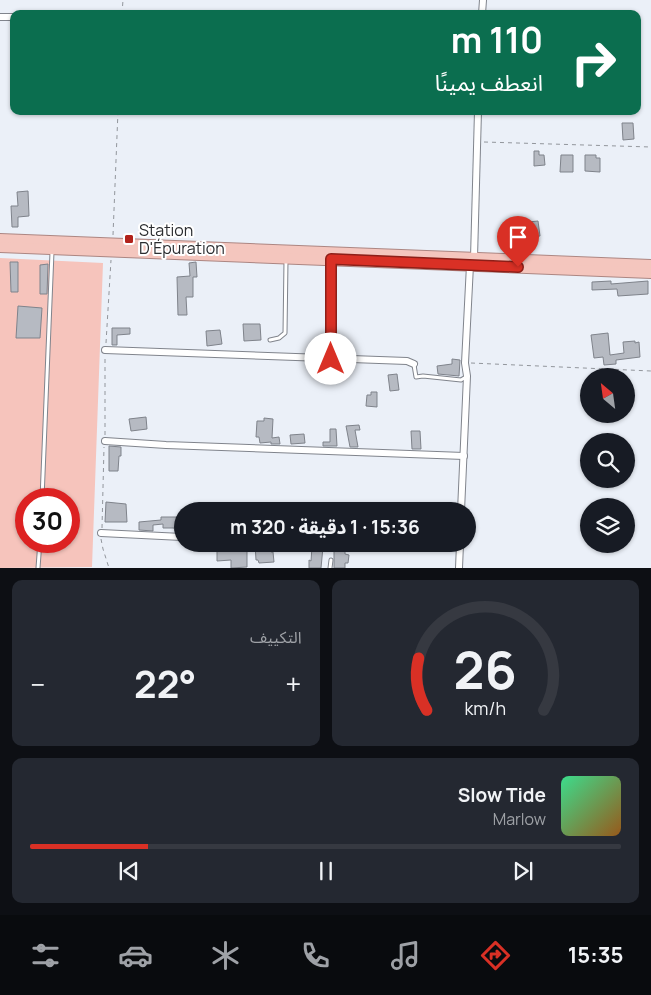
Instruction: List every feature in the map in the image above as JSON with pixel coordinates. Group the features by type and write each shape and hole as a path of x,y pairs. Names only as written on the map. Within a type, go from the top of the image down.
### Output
{"highway":[{"path":"0,239 286,258 651,265"},
{"path":"0,247 52,249 112,247 472,262 651,273"}],"street":[{"path":"461,502 467,376 465,363 472,262 478,115"},
{"path":"331,259 331,359"},
{"path":"105,350 407,361 414,364"},
{"path":"105,441 464,456"},
{"path":"102,534 174,537"},
{"path":"459,568 460,552"}],"lane":[{"path":"42,488 52,249"},
{"path":"270,340 279,338 285,333 286,258"},
{"path":"414,364 416,377 461,380 467,376"},
{"path":"38,568 39,553"},
{"path":"330,568 331,560"}],"path":[{"path":"109,568 102,549 105,350 118,115"},
{"path":"477,142 651,147"},
{"path":"465,363 651,371"}],"shaded area":[{"path":"0,258 103,263 92,567 0,568"}],"building":[{"path":"622,123 633,123 634,139 623,140"},
{"path":"534,151 539,151 539,155 544,155 545,165 534,166"},
{"path":"561,155 573,155 573,172 560,172"},
{"path":"585,155 596,155 596,158 600,158 600,172 585,171"},
{"path":"28,191 29,216 18,217 18,227 12,227 11,206 18,206 17,192"},
{"path":"538,221 540,236 529,237 528,222"},
{"path":"10,262 18,262 18,292 11,292"},
{"path":"196,262 197,277 193,277 193,297 186,297 187,315 178,315 177,277 190,276 189,263"},
{"path":"48,264 47,294 40,294 40,265"},
{"path":"611,281 611,284 648,281 648,294 618,296 617,289 592,290 592,282"},
{"path":"18,306 42,308 40,338 16,338"},
{"path":"243,324 260,324 261,340 244,341"},
{"path":"112,328 130,328 130,334 117,335 117,345 112,345"},
{"path":"220,330 222,344 207,346 206,331"},
{"path":"608,333 610,355 624,353 623,342 635,341 635,343 639,342 640,357 616,360 616,364 604,365 603,357 594,358 591,335"},
{"path":"452,359 460,360 459,376 438,374 437,366 452,364"},
{"path":"397,374 399,390 390,391 388,375"},
{"path":"371,392 377,392 377,407 366,406 367,395 371,395"},
{"path":"146,417 147,429 131,431 129,419"},
{"path":"264,418 273,419 272,438 279,437 280,444 271,444 271,442 260,443 259,437 256,437 257,421 264,421"},
{"path":"359,425 360,430 355,430 358,447 350,447 346,426"},
{"path":"330,429 336,429 337,446 323,446 323,442 330,442"},
{"path":"411,431 420,431 421,449 412,449"},
{"path":"304,434 305,443 291,444 290,435"},
{"path":"109,446 121,447 118,471 109,471"},
{"path":"106,502 126,504 127,522 105,522"},
{"path":"161,517 174,517 174,528 163,528 163,524 153,525 153,531 139,530 139,522 161,520"},
{"path":"217,552 247,552 247,567 231,568 231,560 217,561"},
{"path":"256,552 273,552 274,562 259,563 256,560"},
{"path":"312,552 323,552 321,568 309,568 309,560 311,561"},
{"path":"334,552 345,552 345,554 349,555 345,568 334,568"}],"place":[{"name":"Station D'Épuration","path":"129,239"}],"route":[{"path":"331,359 331,259 518,267"}]}
